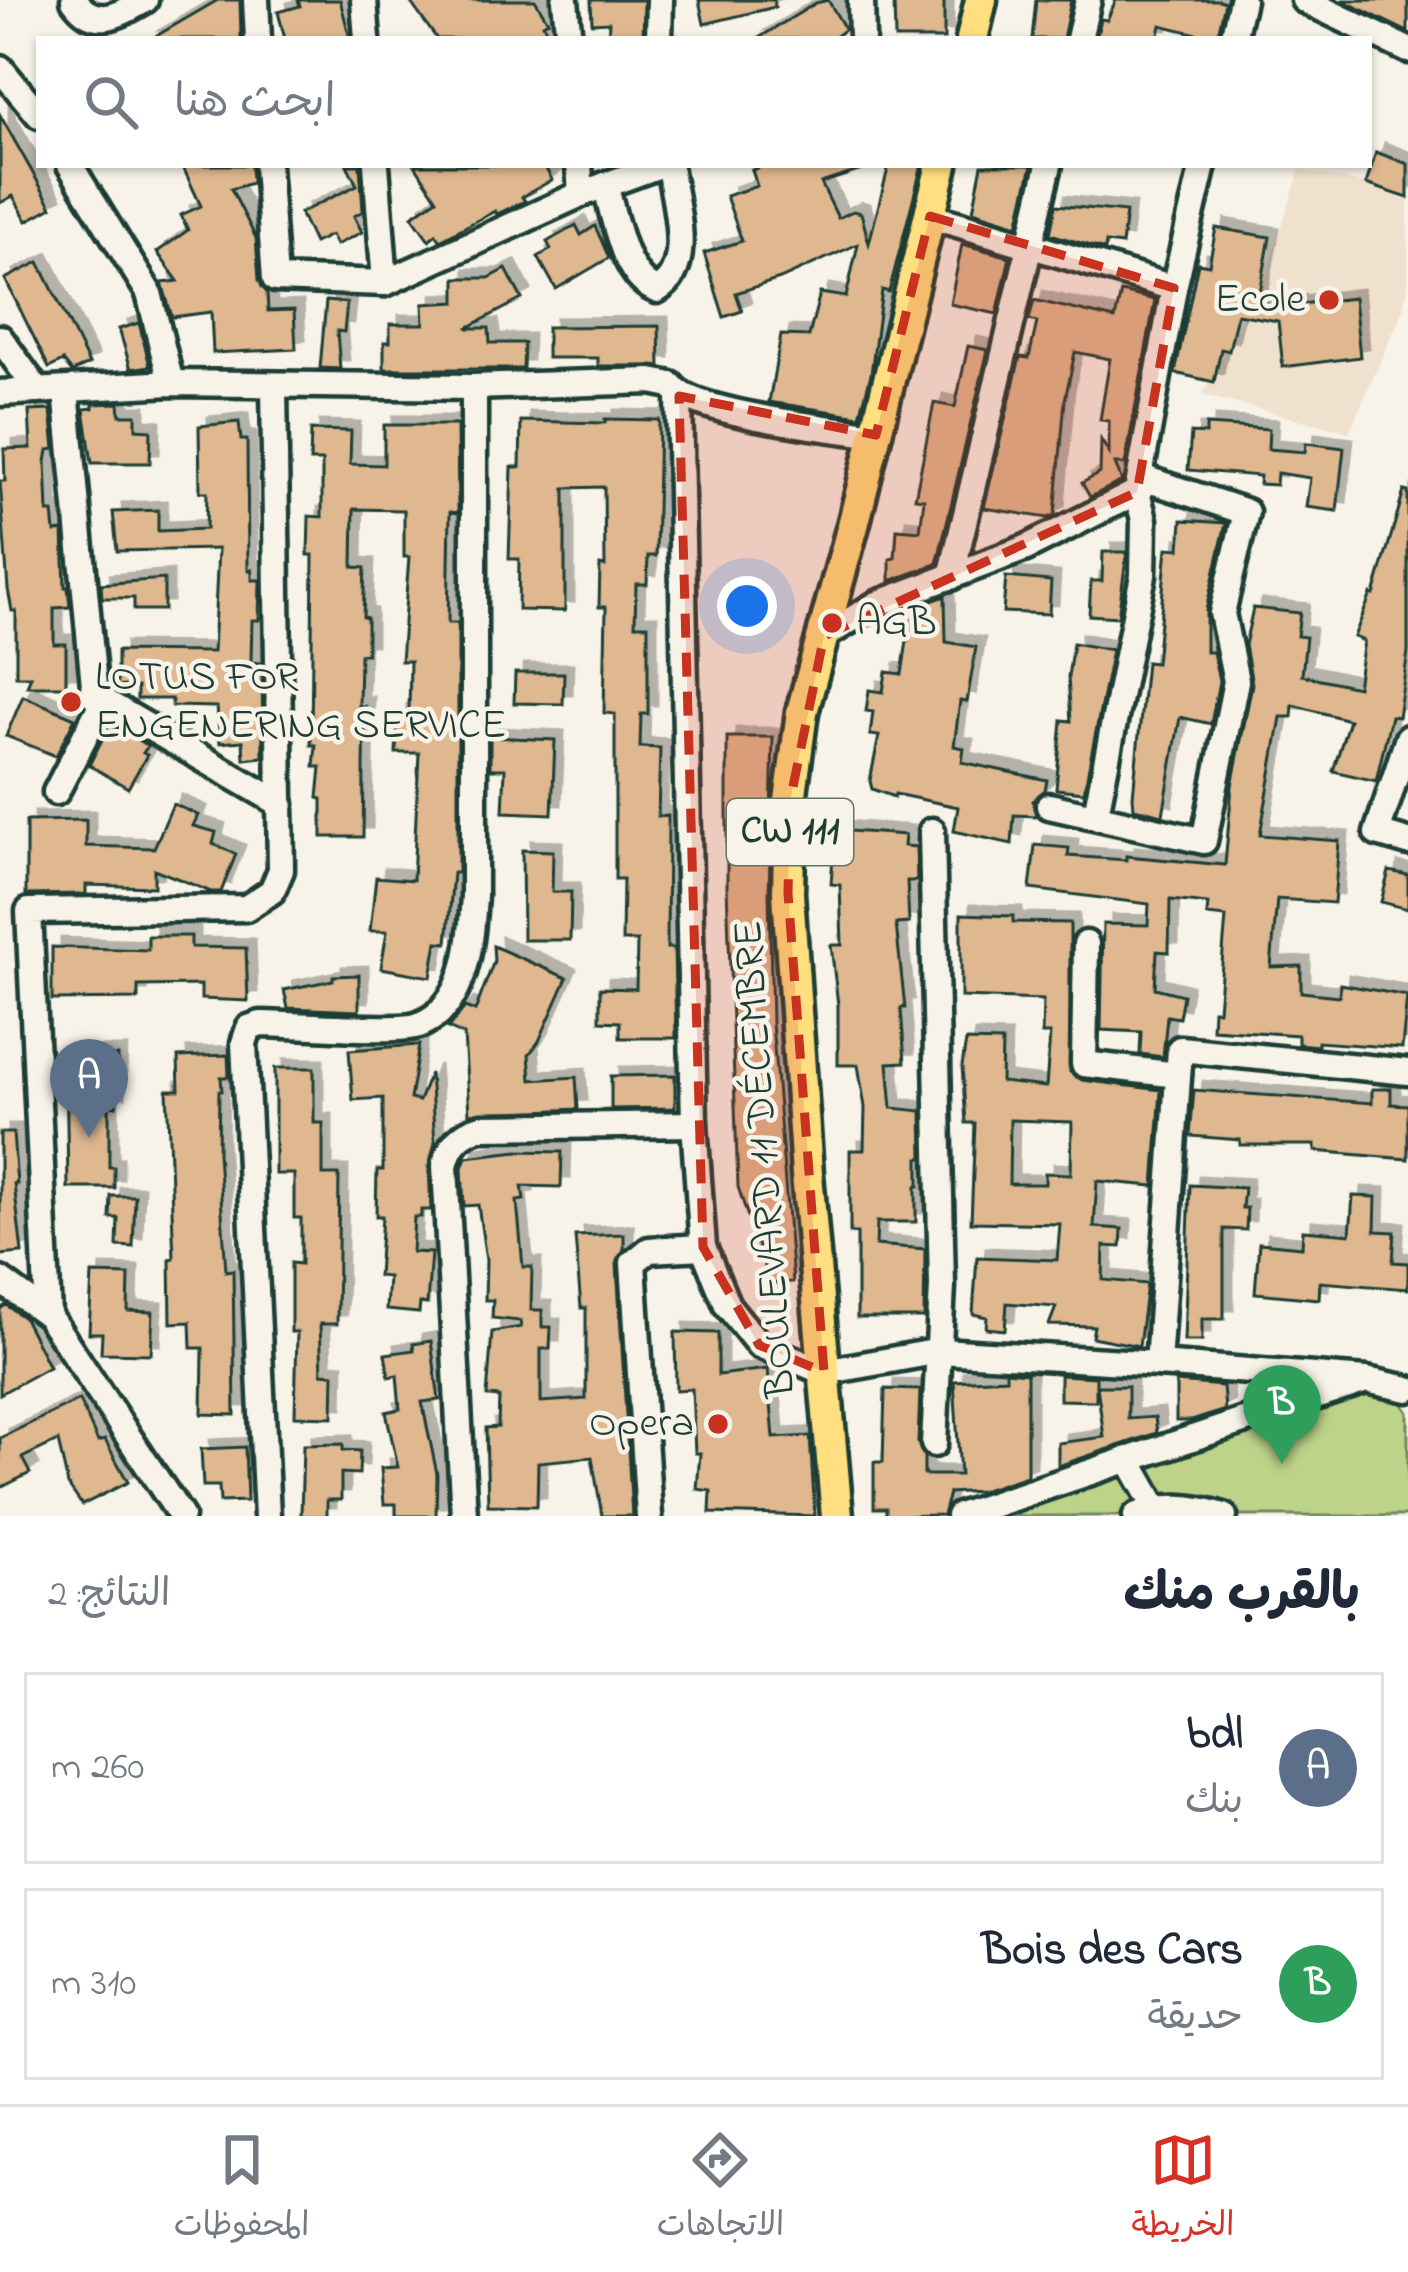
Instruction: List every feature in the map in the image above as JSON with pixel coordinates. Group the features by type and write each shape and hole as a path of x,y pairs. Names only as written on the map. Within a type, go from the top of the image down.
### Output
{"main road":[{"path":"973,36 982,0"},
{"name":"BOULEVARD 11 DÉCEMBRE","path":"837,1516 788,893 790,801 802,712 877,435 941,168"}],"street":[{"path":"74,0 88,16 115,18 145,0"},
{"path":"256,0 258,36"},
{"path":"364,0 367,36"},
{"path":"566,0 568,36"},
{"path":"659,36 660,0"},
{"path":"860,0 862,36"},
{"path":"1080,36 1088,0"},
{"path":"1234,36 1242,0"},
{"path":"1304,0 1408,50"},
{"path":"0,68 36,111"},
{"path":"72,168 149,293 171,383"},
{"path":"267,168 275,279 385,283 653,168"},
{"path":"376,168 385,283"},
{"path":"581,168 632,269 643,286 657,290 669,283 678,268 661,168"},
{"path":"951,577 1048,168"},
{"path":"1096,814 1143,575 1144,520 1137,492 1174,288 1202,168"},
{"path":"930,216 1174,288"},
{"path":"0,338 38,391"},
{"path":"0,393 171,383 474,388 671,385 679,396 694,1124 703,1247 727,1304 759,1345 824,1372 940,1351 1366,1380 1408,1389"},
{"path":"48,1315 29,911 246,908 272,891 281,870 274,385"},
{"path":"267,1516 244,1043 249,1028 262,1024 416,1027 442,1010 464,974 474,896 474,388"},
{"path":"66,391 95,696 281,804"},
{"path":"679,396 745,414 877,435"},
{"path":"824,636 878,604 1027,548 1137,492 1149,480 1246,512 1222,613 1236,681 1204,841 1049,806"},
{"path":"56,792 103,701"},
{"path":"1408,738 1377,832 1408,842"},
{"path":"932,831 940,1351 934,1444"},
{"path":"1086,944 1084,1064 1178,1075"},
{"path":"1158,1364 1180,1049 1408,1072"},
{"path":"464,1516 445,1166 450,1148 463,1134 481,1127 694,1124"},
{"path":"649,1516 633,1263 649,1250 703,1247"},
{"path":"0,1280 48,1315 182,1516"},
{"path":"958,1516 1366,1380"},
{"path":"1128,1459 1145,1511 1182,1507 1225,1516"}],"highlighted area":[{"path":"930,216 1174,288 1137,492 824,636 790,801 788,893 824,1372 759,1345 703,1247 679,396 876,435"}],"shaded area":[{"name":"Ecole","path":"1376,152 1408,164 1408,288 1402,313 1349,432 1202,395 1266,275 1300,170 1366,184"}],"green space":[{"path":"1389,1387 1408,1412 1408,1516 1000,1516"}],"building":[{"path":"218,0 240,0 241,36 156,36"},
{"path":"298,0 340,0 349,36 284,36 278,12 300,6"},
{"path":"409,0 535,0 548,21 543,24 550,36 435,36"},
{"path":"591,0 644,0 643,36 608,36 609,22 592,23"},
{"path":"699,0 774,0 775,7 704,24"},
{"path":"828,0 845,29 836,36 762,36"},
{"path":"894,0 944,0 944,36 895,36"},
{"path":"1036,0 1071,0 1064,36 1032,36"},
{"path":"1116,0 1225,2 1218,36 1161,25 1159,36 1097,36 1101,19 1107,20"},
{"path":"1342,0 1408,0 1408,32"},
{"path":"0,115 52,207 27,221 13,196 0,203"},
{"path":"1376,152 1408,164 1408,198 1366,184"},
{"path":"183,168 251,168 252,183 231,189 256,238 259,280 267,293 268,311 294,310 296,349 213,353 211,312 172,317 162,283 178,281 157,252 188,230 181,215 201,206"},
{"path":"348,168 360,168 363,211 354,216 362,232 336,245 331,235 314,243 300,213 357,185"},
{"path":"417,168 546,168 552,180 522,197 525,201 440,240 436,234 429,240 412,216 437,199"},
{"path":"865,168 821,183 838,218 853,211 861,213 869,243 888,168 921,168 889,292 882,290 871,374 860,416 769,402 781,335 809,336 820,293 846,297 858,244 736,293 742,311 724,317 704,253 742,241 726,196 757,186 752,170"},
{"path":"981,168 1031,168 1018,225 973,211"},
{"path":"1056,205 1126,212 1122,245 1106,243 1105,250 1050,234"},
{"path":"576,225 581,235 595,226 609,258 556,289 538,257 551,249 547,242"},
{"path":"1216,228 1270,237 1257,309 1354,298 1360,357 1283,367 1278,321 1237,314 1229,351 1221,349 1214,382 1175,373 1198,263 1209,265"},
{"path":"962,244 1010,257 997,314 950,304"},
{"path":"39,262 89,364 72,372 63,361 49,368 5,279"},
{"path":"506,269 522,299 467,328 489,328 490,343 524,343 523,369 384,369 390,324 424,324 423,304 456,302 456,278 489,278"},
{"path":"1121,292 1155,300 1125,464 1115,464 1122,481 1090,497 1082,483 1100,473 1101,440 1109,453 1109,421 1100,420 1110,359 1075,352 1065,400 1055,515 1048,518 984,508 1020,357 1029,358 1037,322 1029,320 1034,300 1115,319"},
{"path":"326,301 347,303 344,332 337,331 340,369 320,368"},
{"path":"139,323 150,366 131,369 119,329"},
{"path":"659,326 660,366 598,366 598,358 547,358 547,327"},
{"path":"968,346 988,350 937,564 890,581 897,529 920,531 924,499 915,498 934,403 955,407"},
{"path":"119,403 120,415 136,415 136,429 151,430 150,463 92,463 84,409"},
{"path":"51,410 55,449 48,450 46,462 48,512 53,512 55,532 63,531 70,607 54,608 54,644 66,644 66,686 27,686 31,676 16,676 16,611 12,611 8,589 0,481 5,481 4,449 31,448 29,411"},
{"path":"605,419 659,420 656,556 648,556 647,584 636,584 635,625 648,625 648,714 641,714 640,747 660,748 658,816 668,816 667,948 674,948 676,1038 620,1038 620,1022 600,1021 600,988 636,989 637,941 622,941 623,879 615,879 615,714 604,713 606,607 599,607 600,565 605,566 604,487 565,488 565,611 518,610 519,559 509,559 512,467 520,467 521,421 605,423"},
{"path":"239,422 241,440 247,440 248,570 252,570 252,580 260,580 251,662 262,663 263,757 244,759 243,741 220,743 217,707 137,699 137,687 117,686 117,651 213,652 218,549 117,551 113,512 158,510 158,531 206,529 199,426"},
{"path":"384,425 457,425 458,513 450,512 448,623 458,623 458,873 453,873 447,943 437,942 431,977 381,968 387,931 370,931 376,877 413,880 419,753 396,753 398,713 409,713 410,661 401,661 409,557 404,557 404,510 354,509 353,567 365,568 363,617 367,618 367,654 360,654 359,706 365,706 363,837 322,837 321,767 314,767 316,745 311,745 313,555 308,555 309,516 322,517 322,461 310,461 311,430 351,431 350,464 384,465"},
{"path":"1206,425 1269,429 1268,449 1305,452 1306,443 1344,448 1337,511 1306,507 1310,478 1277,473 1276,485 1259,484 1260,476 1188,470 1191,433 1206,434"},
{"path":"1404,491 1408,492 1408,652 1398,717 1391,716 1376,781 1333,771 1349,720 1293,705 1292,717 1281,717 1260,835 1339,841 1334,903 1277,899 1271,967 1301,966 1301,992 1339,996 1340,984 1407,996 1402,1048 1298,1044 1298,1035 1212,1029 1226,917 1207,915 1208,904 1170,900 1169,952 1157,951 1155,988 1183,995 1179,1018 1167,1016 1163,1057 1140,1054 1141,1032 1101,1030 1103,924 1148,925 1149,904 1030,889 1035,845 1069,848 1068,856 1225,865 1232,786 1252,684 1245,645 1253,608 1300,613 1297,636 1306,637 1302,675 1357,687 1364,641 1354,637 1374,595"},
{"path":"1182,520 1226,523 1206,610 1206,652 1213,652 1219,681 1211,724 1180,717 1163,815 1134,808 1133,796 1146,662 1156,663 1167,548 1180,549"},
{"path":"1103,552 1127,552 1118,617 1089,615 1091,581 1102,581"},
{"path":"1006,577 1051,581 1049,614 1003,612"},
{"path":"164,579 164,610 134,610 134,598 102,598 101,584"},
{"path":"945,596 946,642 976,647 967,702 960,701 954,746 964,748 962,762 1047,780 1045,790 1033,801 1036,816 1014,815 1012,844 954,831 958,807 872,789 879,736 870,735 869,690 883,692 886,672 902,674 910,621 892,622 891,616"},
{"path":"1073,643 1112,650 1084,792 1056,789 1062,720 1071,721 1068,677"},
{"path":"515,673 564,673 563,704 514,703"},
{"path":"23,696 75,718 56,756 6,736"},
{"path":"110,724 148,746 128,788 89,765"},
{"path":"490,737 555,740 552,814 503,812 505,769 490,769"},
{"path":"727,737 773,737 772,1023 793,1282 770,1284 738,1187 727,887"},
{"path":"173,804 198,815 193,826 216,832 213,844 236,854 221,892 154,869 154,887 86,885 86,894 26,895 26,821 86,820 86,846 154,848"},
{"path":"835,830 905,835 904,846 916,847 917,881 907,881 909,923 896,924 905,1062 888,1063 892,1108 922,1111 923,1158 919,1158 916,1222 877,1222 876,1245 925,1249 924,1318 857,1318 850,1150 864,1150 865,1107 858,1065 838,1065 831,945 842,945 840,885 831,884"},
{"path":"522,850 553,851 552,892 571,892 570,940 523,940"},
{"path":"1389,871 1408,875 1408,909 1381,902"},
{"path":"961,914 1013,916 1013,922 1070,923 1070,1072 1082,1080 1161,1090 1154,1186 1097,1181 1094,1227 1122,1229 1121,1247 1104,1246 1103,1280 1147,1284 1139,1346 1092,1337 1094,1326 1049,1325 1056,1307 1007,1303 1005,1330 986,1328 987,1317 973,1314 977,1257 1057,1260 1060,1224 971,1222 975,1123 966,1123 962,1066 966,1041 1002,1042 1001,1082 1046,1087 1050,1034 1042,1034 1043,1000 961,997","holes":["1010,1120 1072,1122 1071,1174 1045,1173 1045,1184 1009,1184"]},
{"path":"148,936 191,936 191,947 246,948 248,1001 201,999 201,985 138,986 138,999 52,1000 52,947 148,950"},
{"path":"493,946 567,978 529,1055 531,1080 576,1077 578,1109 469,1114 464,1035 448,1028 465,1007 475,1011 494,961"},
{"path":"359,975 359,1011 288,1008 284,990 333,980 333,976"},
{"path":"419,1045 410,1099 419,1101 430,1073 435,1143 429,1166 431,1210 421,1210 421,1217 414,1217 412,1252 431,1253 427,1304 420,1303 419,1313 386,1310 388,1277 378,1276 382,1216 376,1216 377,1170 383,1170 383,1098 353,1100 349,1050"},
{"path":"228,1055 229,1077 221,1077 219,1091 218,1153 226,1271 233,1270 235,1415 202,1414 203,1348 191,1348 190,1322 171,1323 170,1259 174,1258 167,1090 179,1090 178,1057"},
{"path":"66,1056 118,1056 116,1106 109,1105 109,1167 114,1167 114,1188 68,1188"},
{"path":"275,1068 314,1068 314,1123 323,1123 323,1175 339,1175 337,1324 320,1324 322,1373 334,1374 333,1417 295,1416 297,1332 291,1332 291,1263 301,1264 301,1218 294,1218 294,1174 275,1174"},
{"path":"675,1075 675,1108 611,1109 611,1076"},
{"path":"1372,1089 1391,1089 1391,1104 1408,1105 1408,1159 1315,1151 1315,1145 1240,1145 1240,1140 1190,1136 1194,1090 1372,1103"},
{"path":"0,1133 13,1133 22,1253 0,1255"},
{"path":"562,1152 561,1187 522,1186 524,1200 517,1201 523,1267 532,1267 531,1310 542,1310 542,1327 551,1327 550,1349 541,1349 541,1402 586,1399 586,1308 581,1308 575,1236 624,1234 617,1264 632,1516 602,1516 592,1457 538,1462 537,1506 488,1505 486,1428 498,1427 499,1397 487,1396 492,1332 521,1327 520,1321 492,1318 493,1300 485,1300 486,1260 478,1205 464,1206 462,1168 466,1157"},
{"path":"1190,1185 1244,1188 1242,1208 1247,1208 1246,1230 1224,1229 1224,1319 1202,1319 1202,1341 1184,1341"},
{"path":"111,1196 135,1196 133,1247 117,1246 118,1218 110,1218"},
{"path":"1353,1196 1376,1197 1375,1231 1395,1232 1393,1262 1408,1263 1408,1289 1320,1282 1319,1299 1255,1293 1259,1243 1302,1247 1303,1230 1350,1234"},
{"path":"92,1274 129,1275 128,1311 153,1312 151,1354 101,1353 102,1333 89,1333"},
{"path":"6,1305 24,1318 49,1367 0,1394 0,1309"},
{"path":"675,1332 718,1333 718,1375 768,1369 774,1438 810,1436 815,1516 710,1513 711,1491 697,1489 700,1453 695,1453 692,1389 676,1390"},
{"path":"431,1341 439,1400 422,1402 437,1474 436,1516 396,1516 396,1504 384,1504 381,1468 398,1467 386,1412 400,1409 397,1375 389,1377 385,1354 414,1350 413,1344"},
{"path":"1006,1371 1027,1373 1027,1476 981,1491 949,1493 943,1515 886,1516 886,1508 874,1508 874,1462 883,1462 885,1389 920,1390 918,1443 924,1475 960,1475 954,1381 1006,1378"},
{"path":"1060,1375 1096,1377 1096,1401 1060,1400"},
{"path":"1176,1382 1223,1386 1225,1410 1176,1421"},
{"path":"1097,1386 1128,1386 1128,1419 1155,1417 1157,1433 1058,1466 1058,1443 1104,1437"},
{"path":"79,1400 98,1442 105,1440 128,1482 82,1505 68,1485 58,1441 22,1458 30,1473 0,1488 0,1438"},
{"path":"343,1444 343,1450 360,1451 359,1474 341,1473 341,1500 327,1500 327,1516 301,1516 303,1445"},
{"path":"245,1447 247,1501 220,1502 219,1486 203,1486 201,1449"}],"place":[{"name":"Ecole","path":"1329,300"},
{"name":"AGB","path":"832,623"},
{"name":"LOTUS FOR ENGENERING SERVICE","path":"71,702"},
{"name":"bdl","path":"89,1138"},
{"name":"Opera","path":"718,1424"},
{"name":"Bois des Cars","path":"1282,1464"}]}
